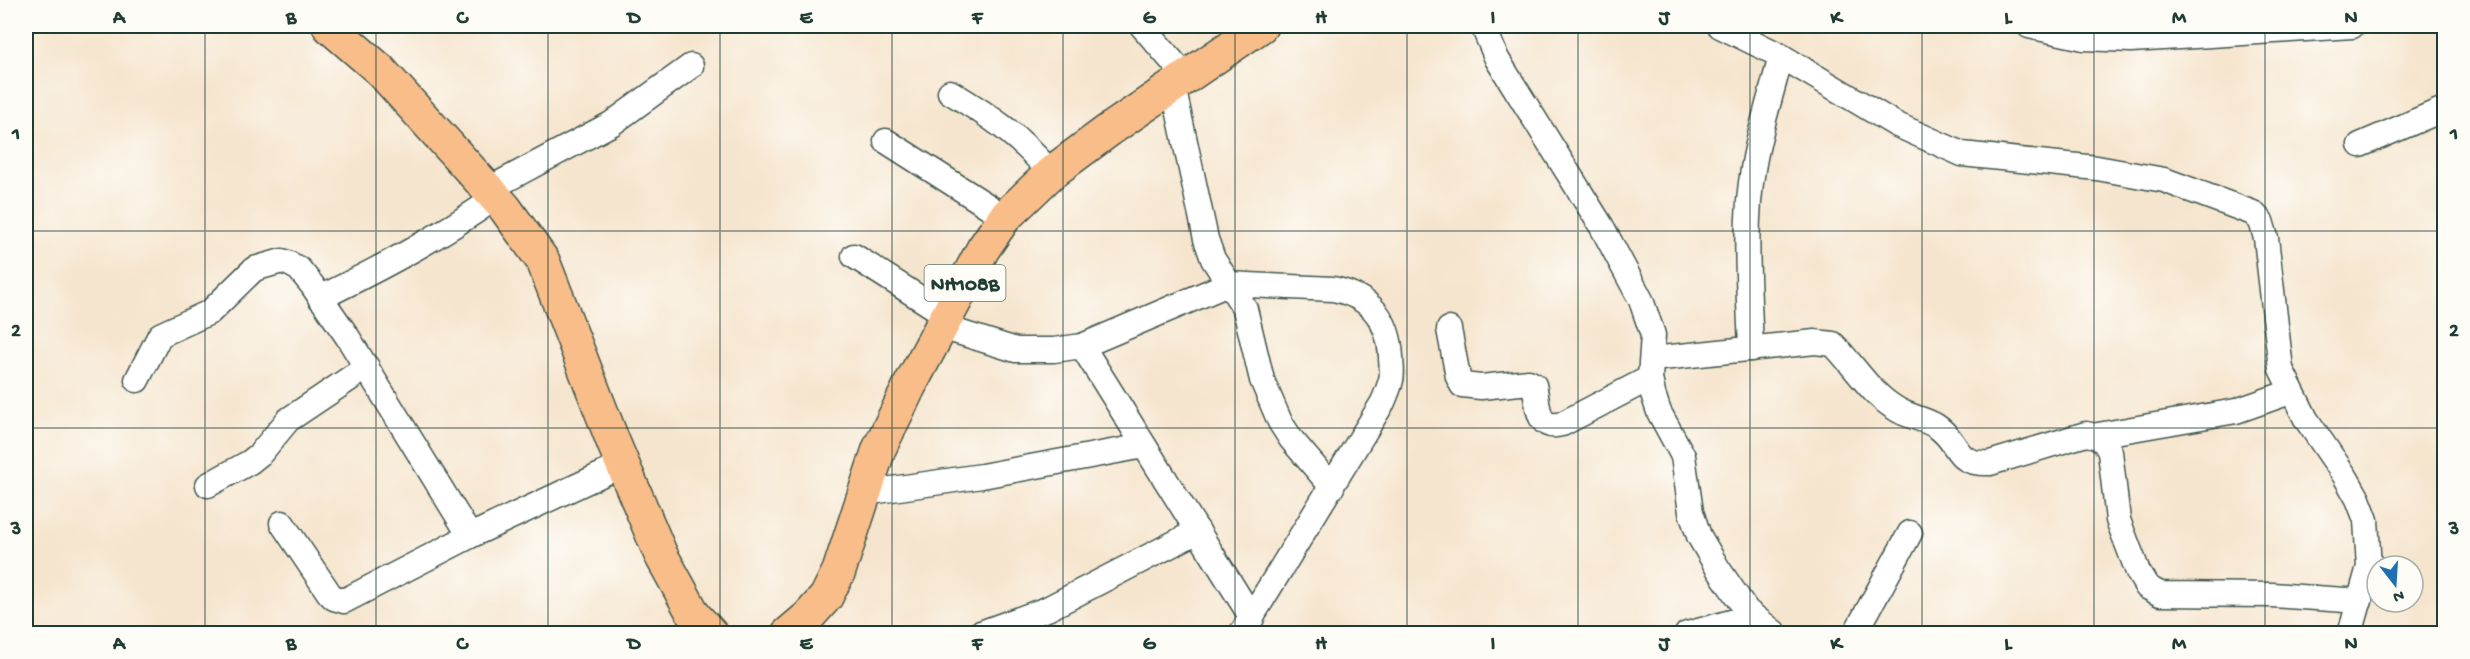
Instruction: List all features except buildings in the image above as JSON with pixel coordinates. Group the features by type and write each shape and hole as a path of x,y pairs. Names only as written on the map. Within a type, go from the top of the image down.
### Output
{"highway":[{"path":"329,26 380,69 525,234 543,261 622,465 674,580 694,615 711,633"},
{"name":"NH108B","path":"788,633 808,617 826,597 840,571 879,449 983,249 1005,217 1051,173 1179,81 1261,26"}],"street":[{"path":"1142,26 1179,81 1206,239 1213,259 1245,309 1262,380 1280,422 1291,439 1332,487"},
{"path":"1483,26 1497,59 1602,227 1641,300 1653,335 1651,369 1653,394 1659,412 1683,456 1691,512 1699,536 1729,586 1753,616 1776,633"},
{"path":"1720,26 1781,56 1895,124 1962,154 2134,173 2164,180 2253,213 2261,221 2266,238 2279,361 2290,392 2345,476 2358,499 2366,520 2368,567 2350,633"},
{"path":"2032,26 2085,38 2131,40 2352,26"},
{"path":"1750,349 1747,236 1749,200 1753,167 1781,56"},
{"path":"320,298 407,255 453,228 491,194 611,124 691,66"},
{"path":"950,92 998,121 1021,140 1051,173"},
{"path":"2360,145 2445,109"},
{"path":"886,141 1005,217"},
{"path":"854,256 945,321 1016,350 1054,350 1082,346 1228,284 1333,289 1349,292 1366,301 1381,319 1390,341 1392,378 1383,402 1247,626"},
{"path":"137,380 160,335 210,312 254,269 282,261 290,264 299,270 320,298 367,367 470,536"},
{"path":"1449,329 1458,376 1462,384 1481,387 1529,382 1534,385 1540,416 1544,423 1552,426 1562,424 1651,369 1750,349 1815,342 1833,344 1869,387 1885,401 1899,411 1936,426 1948,436 1963,459 1978,463 1990,463 2086,434 2098,435 2236,411 2290,392"},
{"path":"1082,346 1197,531 1247,626"},
{"path":"208,485 250,462 260,454 288,420 367,367"},
{"path":"2098,435 2110,452 2118,520 2138,572 2147,587 2160,594 2272,595 2360,601"},
{"path":"864,493 982,476 1144,446"},
{"path":"282,523 329,593 334,598 344,601 470,536 622,465"},
{"path":"978,633 1047,609 1197,531"},
{"path":"1855,633 1910,533"},
{"path":"1687,633 1713,630 1753,616"}]}
